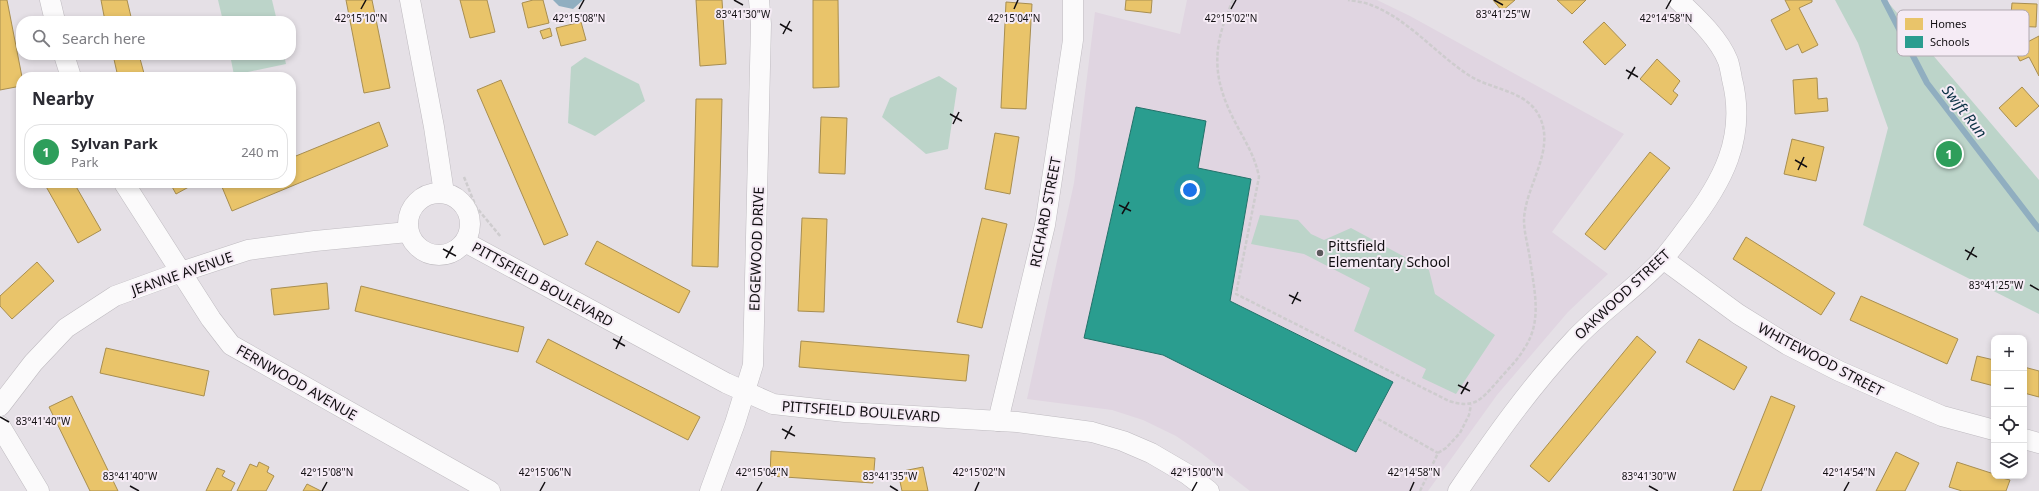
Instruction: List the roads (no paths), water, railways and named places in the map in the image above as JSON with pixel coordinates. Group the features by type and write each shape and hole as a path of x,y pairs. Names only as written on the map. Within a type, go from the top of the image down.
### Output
{"street":[{"path":"50,0 54,16"},
{"path":"408,232 407,221 413,205 421,198 430,194 444,193 434,127 410,0"},
{"name":"EDGEWOOD DRIVE","path":"710,491 735,422 753,365 761,31 760,0"},
{"name":"RICHARD STREET","path":"998,421 1045,225 1073,40 1073,0"},
{"name":"OAKWOOD STREET","path":"1458,491 1501,428 1548,369 1599,315 1663,259 1696,217 1715,188 1729,162 1736,132 1736,96 1728,61 1705,26 1678,0"},
{"path":"66,60 69,72"},
{"name":"FERNWOOD AVENUE","path":"127,188 211,319 232,345 490,491"},
{"name":"PITTSFIELD BOULEVARD","path":"408,232 417,247 434,256 451,254 465,242 469,234 471,223 469,213 463,203 456,197 444,193"},
{"name":"JEANNE AVENUE","path":"0,406 33,363 66,328 115,296 248,250 315,241 408,232"},
{"name":"PITTSFIELD BOULEVARD","path":"465,242 744,393 773,404 845,412 998,421 1066,427 1092,432 1123,441 1152,453 1187,474 1209,491"},
{"name":"WHITEWOOD STREET","path":"1663,259 1738,314 1788,345 1839,371 1942,416 1991,429"},
{"path":"0,426 39,491"},
{"path":"2027,440 2039,443"}],"water":[{"path":"553,0 583,0 573,9 559,6"}],"waterway":[{"name":"Swift Run","path":"1884,0 1897,25"},
{"name":"Swift Run","path":"1913,56 1927,83 2039,229"}],"place":[{"name":"Sylvan Park","path":"1949,154"},
{"name":"Pittsfield Elementary School","path":"1320,253"}]}
